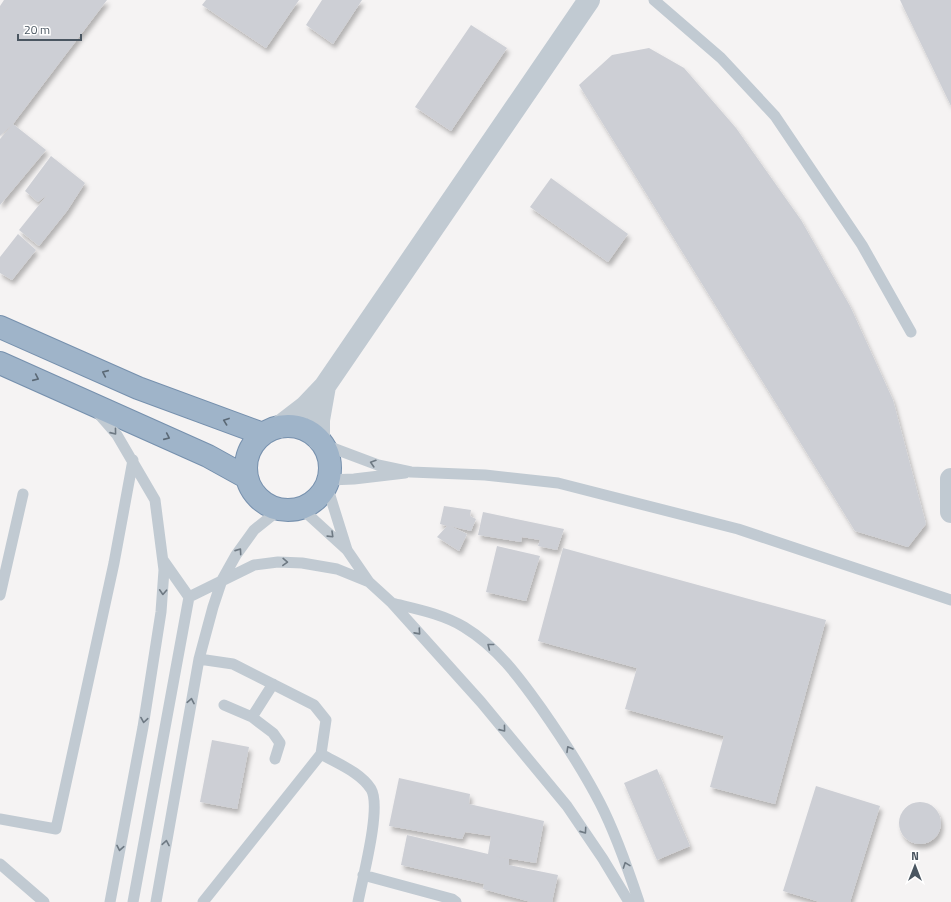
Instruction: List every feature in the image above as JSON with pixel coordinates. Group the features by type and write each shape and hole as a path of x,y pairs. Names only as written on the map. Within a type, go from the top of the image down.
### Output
{"highway":[{"path":"0,327 138,388 271,431 301,428 321,442 328,455 330,467 328,483 316,500 302,509 279,510 264,504 252,492 246,477 245,461 251,446 271,431"},
{"path":"0,363 208,456 246,477"}],"street":[{"path":"271,431 305,408 325,386 589,0"},
{"path":"321,442 319,420 325,386"},
{"path":"951,479 951,512"}],"lane":[{"path":"654,0 721,58 775,116 862,245 911,332"},
{"path":"89,402 117,435 155,500 164,570 161,612 143,727 110,902"},
{"path":"321,442 371,462 411,472"},
{"path":"0,819 56,829 114,563 133,460"},
{"path":"347,550 328,483 411,472 485,475 558,483 738,529 951,600"},
{"path":"0,595 23,494"},
{"path":"302,509 347,550 369,582 392,603 482,702 567,806 603,859 629,902"},
{"path":"156,902 199,659 222,580 236,555 254,530 279,510"},
{"path":"133,902 189,597 162,559"},
{"path":"189,597 254,565 278,562 302,563 337,568 369,582"},
{"path":"392,603 430,613 464,626 494,649 519,676 561,737 600,803 626,864 639,902"},
{"path":"199,659 233,664 314,705 326,720 321,754 203,902"},
{"path":"252,717 273,684"},
{"path":"224,705 252,717 273,733 280,743 275,759"},
{"path":"321,754 359,776 372,790 375,818 358,902"},
{"path":"0,864 44,902"},
{"path":"363,875 456,902"}],"building":[{"path":"4,0 107,0 13,124 0,136 0,6"},
{"path":"206,0 299,0 266,48 202,5"},
{"path":"322,0 362,0 333,44 306,25"},
{"path":"900,0 951,0 951,106"},
{"path":"471,25 507,48 451,131 415,107"},
{"path":"649,48 684,68 736,128 801,220 850,306 893,400 926,524 908,547 855,531 579,85 612,55"},
{"path":"13,124 46,150 0,205 0,139"},
{"path":"51,156 85,183 67,211 39,246 19,230 47,195 38,202 25,191"},
{"path":"551,178 628,234 608,262 530,207"},
{"path":"18,234 36,250 12,280 0,273 0,257"},
{"path":"444,506 471,510 470,516 476,519 471,531 450,526 467,534 459,551 437,537 447,526 440,524"},
{"path":"483,512 564,529 557,550 538,546 540,540 522,537 521,542 478,535"},
{"path":"497,546 540,556 526,601 486,592"},
{"path":"563,548 826,620 775,804 710,787 724,736 625,709 637,668 538,641"},
{"path":"212,740 249,747 237,809 200,802"},
{"path":"657,769 690,846 657,860 624,783"},
{"path":"399,778 470,794 469,804 544,821 536,863 494,856 509,859 509,865 558,875 552,902 531,902 483,889 484,884 401,865 407,835 488,854 491,836 465,832 462,839 389,826"},
{"path":"816,786 880,806 850,902 820,902 783,891"},
{"path":"916,802 924,802 932,805 938,811 941,823 938,835 932,841 924,844 916,844 908,841 902,835 899,827 899,819 902,811 908,805"}]}
